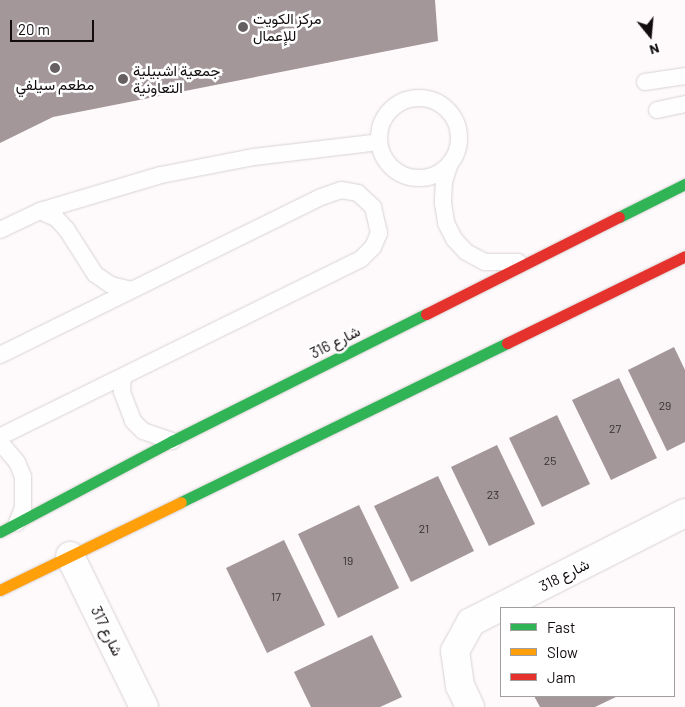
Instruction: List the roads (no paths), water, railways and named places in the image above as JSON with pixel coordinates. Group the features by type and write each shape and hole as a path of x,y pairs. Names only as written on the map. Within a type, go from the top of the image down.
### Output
{"street":[{"name":"شارع 316","path":"0,532 172,441 685,184"},
{"path":"0,590 685,256"},
{"name":"شارع 318","path":"500,607 685,513"},
{"name":"شارع 317","path":"70,556 144,707"},
{"name":"شارع 318","path":"470,707 460,686 455,651 471,622 500,607"}],"lane":[{"path":"645,82 685,76"},
{"path":"450,164 438,174 423,178 408,176 393,169 383,157 379,142 381,126 388,112 400,102 415,98 431,100 445,107 455,119 459,134 458,150 450,164 444,181 443,203 446,223 454,239 466,252 485,262 530,261"},
{"path":"658,110 685,104"},
{"path":"0,230 40,211 161,174 254,157 379,142"},
{"path":"0,356 131,290 341,190 358,194 374,207 379,232 374,247 361,259 124,378 0,437"},
{"path":"40,211 56,218 67,230 95,274 111,285 131,290"},
{"path":"124,378 122,392 133,420 143,431 172,441"},
{"path":"0,442 17,462 23,477 23,508 18,523"}],"place":[{"name":"مركز الكويت للإعمال","path":"243,27"},
{"name":"مطعم سيلفي","path":"55,68"},
{"name":"جمعية اشبيلية التعاونية","path":"123,79"}]}
